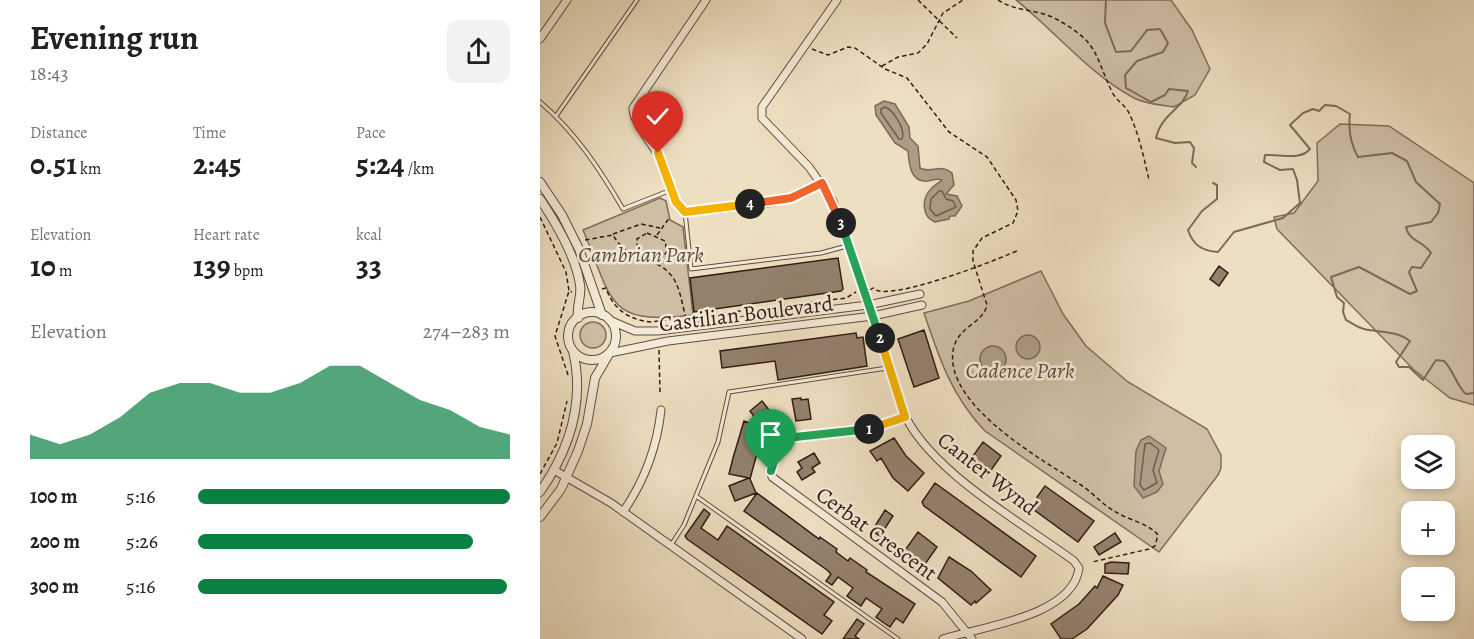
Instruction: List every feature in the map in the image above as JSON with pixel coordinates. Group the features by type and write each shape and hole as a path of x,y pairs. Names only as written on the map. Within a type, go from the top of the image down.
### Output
{"street":[{"path":"542,34 567,0"},
{"path":"706,0 633,108 634,118 658,153 679,207 685,212 791,198 822,183"},
{"name":"Canter Wynd","path":"837,0 764,104 761,114 768,126 822,183 837,210 905,417 918,438 941,464 1078,565 1078,574 1073,582 1038,612 970,636 943,639"},
{"path":"540,182 570,231 598,291 606,317 616,335 610,354 595,378 585,433 567,477 540,517"},
{"path":"540,199 566,246 577,274 578,318"},
{"name":"Castilian Boulevard","path":"606,317 635,331 650,332 868,305 920,294"},
{"name":"Castilian Boulevard","path":"610,354 668,341 873,316 922,305"},
{"path":"540,492 554,470 566,442 579,401 579,385 569,336 572,326 578,318 590,313 606,317"},
{"path":"573,351 582,358 593,360 610,354"},
{"path":"623,512 648,466 657,440 661,410"},
{"name":"Cerbat Crescent","path":"905,417 876,428 786,438 778,447 771,471 772,477 942,602 970,636"},
{"path":"554,470 623,512 801,639"}],"lane":[{"path":"556,116 637,0"},
{"path":"540,102 556,116 591,158 623,209 673,189"},
{"path":"685,212 691,269 821,253 849,246"},
{"path":"671,545 684,525 718,442 729,392 889,368"},
{"path":"696,496 898,639"}],"path":[{"path":"918,0 957,38"},
{"path":"881,66 898,57 918,53 929,40 938,19 947,9 963,0"},
{"path":"998,0 1009,6 1045,13 1078,33 1090,44 1101,61 1113,95 1130,115 1149,180"},
{"path":"806,45 825,55 848,47 855,48 881,66 910,80 949,132 987,157 1016,200 1018,211 1013,223 986,235 975,246 973,256 975,268 986,300 986,309 960,334 953,350 953,360 958,377 978,410 993,426 1082,486 1103,504 1127,519 1150,527 1158,535 1155,546 1149,549 1092,562"},
{"path":"540,217 566,272 569,292 555,336 568,377"},
{"path":"656,236 670,217"},
{"path":"585,240 613,235 641,224 660,228"},
{"path":"647,233 665,241 667,252 659,259 646,258 637,249 637,239 647,233"},
{"path":"613,235 625,251 671,275 686,318"},
{"path":"869,291 873,288 882,293 916,285 975,268 1019,250"},
{"path":"598,291 606,288 612,303 621,312 646,322 846,298 857,292"},
{"path":"569,292 577,292"},
{"path":"659,350 660,394"},
{"path":"540,474 557,442 567,400"}],"green space":[{"path":"1016,0 1171,0 1192,30 1210,69 1195,95 1174,107 1138,100 1087,65"},
{"path":"1340,124 1389,126 1474,183 1474,405 1450,398 1413,369 1277,229 1274,217 1294,213 1318,181 1317,143"},
{"name":"Cambrian Park","path":"660,198 666,201 670,220 683,227 693,315 643,316 628,312 608,291 583,230"},
{"name":"Cadence Park","path":"1041,271 1063,314 1086,346 1128,382 1207,429 1221,455 1221,468 1218,475 1159,552 985,431 955,391 941,361 924,313 969,301"},
{"path":"593,322 602,326 606,335 602,344 593,348 584,344 580,335 584,326"}],"water":[{"path":"884,101 895,104 909,127 910,138 918,146 920,168 924,170 944,169 952,173 954,185 946,194 957,196 962,206 955,216 935,222 927,216 924,203 928,193 942,180 922,181 914,176 908,151 895,143 876,115 875,106"},
{"path":"1028,335 1037,338 1040,347 1037,356 1028,359 1019,356 1016,347 1019,338"},
{"path":"993,346 1002,350 1006,359 1002,368 993,372 984,368 980,359 984,350"},
{"path":"1149,436 1166,448 1159,471 1163,484 1157,492 1143,498 1134,486 1136,451 1141,440"}],"building":[{"path":"838,258 843,289 841,291 694,312 690,278"},
{"path":"1219,266 1228,273 1219,286 1210,279"},
{"path":"924,330 939,378 914,387 898,339"},
{"path":"856,333 857,338 863,337 867,366 778,380 775,361 722,368 720,351"},
{"path":"801,398 801,400 808,399 811,419 796,421 792,399"},
{"path":"762,401 776,419 758,433 762,435 750,479 756,493 735,501 729,486 749,478 729,474 733,458 744,421 763,428 750,411"},
{"path":"894,438 906,456 924,473 908,491 893,478 881,458 877,461 870,451"},
{"path":"983,442 1001,456 987,476 968,463"},
{"path":"814,453 820,463 812,468 815,472 802,480 797,472 802,468 798,462"},
{"path":"935,483 1036,556 1021,577 924,506 922,502"},
{"path":"1045,486 1094,521 1078,542 1030,507"},
{"path":"757,493 819,539 820,537 837,549 836,552 848,561 850,558 867,570 866,572 915,604 903,623 896,618 890,627 884,623 876,617 882,609 866,598 861,606 847,596 853,588 838,577 832,585 826,581 831,574 827,570 744,511"},
{"path":"704,509 710,514 701,528 718,540 727,526 834,602 824,615 832,621 822,634 687,539 685,536"},
{"path":"885,510 893,516 880,536 872,531"},
{"path":"918,532 937,547 923,567 903,553"},
{"path":"1115,533 1121,542 1099,555 1094,547"},
{"path":"949,557 971,571 991,590 971,605 938,578"},
{"path":"1129,563 1128,574 1105,573 1105,564"},
{"path":"1103,576 1123,585 1118,595 1087,629 1072,639 1061,639 1051,624 1079,604 1095,586 1097,588"},
{"path":"857,619 864,624 855,636 859,639 843,639"}],"waterway":[{"path":"1106,0 1105,23 1116,52 1131,51 1147,30 1160,29 1168,43 1163,52 1137,61 1125,75 1126,88 1151,102 1165,95 1169,89 1188,91 1181,103 1167,117 1156,138 1175,143 1190,142 1194,148 1192,163 1196,167"},
{"path":"1213,183 1217,185 1217,199 1202,211 1188,230 1199,246 1218,252 1234,232 1283,218 1300,203 1293,169 1280,170 1264,162 1265,155 1295,156 1306,153 1310,149 1290,125 1303,113 1313,109 1319,111 1325,105 1336,106 1350,114 1350,136 1358,157 1392,153 1407,161 1416,182 1440,204 1438,213 1431,222 1406,227 1410,236 1431,253 1421,268 1412,267 1409,272 1417,291 1410,294 1359,267 1331,277 1337,297 1344,303 1343,312 1346,320 1362,328 1393,333 1410,341 1396,362 1399,367 1409,367 1423,380 1436,360 1444,361 1466,394 1474,393"}],"route":[{"path":"658,153 676,202 685,212 783,200 806,193 822,183 837,210 905,417 876,428 793,436 783,439 778,447 771,471"}]}
